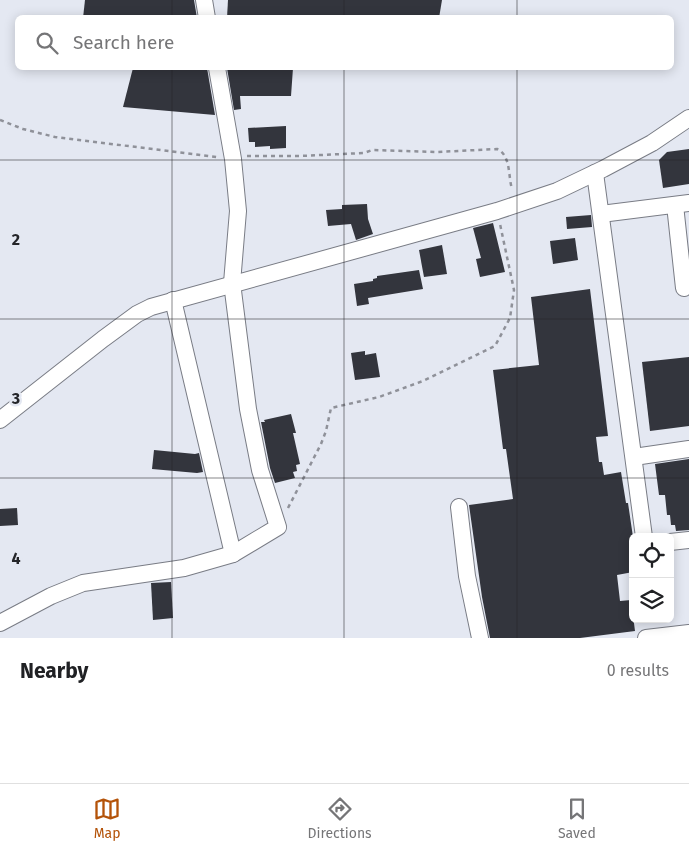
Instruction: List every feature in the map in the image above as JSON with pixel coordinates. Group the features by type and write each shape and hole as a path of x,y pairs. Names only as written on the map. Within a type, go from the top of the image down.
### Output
{"street":[{"path":"204,0 207,15"},
{"path":"0,623 51,596 83,583 184,568 233,554 278,527 260,470 248,409 232,284 238,211 233,157 217,70"},
{"path":"0,420 138,314 150,307 497,211 557,191 652,143 689,118"},
{"path":"595,173 644,533"},
{"path":"601,214 682,204 684,288"},
{"path":"173,300 233,554"},
{"path":"634,457 689,450"},
{"path":"459,508 467,576 480,638"},
{"path":"674,542 689,540"},
{"path":"646,638 689,632"}],"path":[{"path":"0,120 55,137 180,154 233,157 298,156 364,153 372,150 438,152 497,149 503,152 506,158 511,183 519,204"},
{"path":"278,527 321,444 331,408 379,397 423,381 495,346 510,318 514,290 497,211"}],"building":[{"path":"85,0 194,0 196,15 83,15"},
{"path":"228,0 442,0 440,15 227,15"},
{"path":"132,70 207,70 215,115 123,107"},
{"path":"227,70 293,70 291,96 240,96 241,109 234,110"},
{"path":"286,126 286,148 270,149 270,146 255,147 255,142 249,142 248,128"},
{"path":"689,149 689,184 663,188 659,160 667,152"},
{"path":"367,204 368,219 373,234 356,240 351,224 328,226 326,210 342,209 342,205"},
{"path":"591,215 592,227 567,229 566,217"},
{"path":"493,223 505,272 480,277 476,259 481,258 473,228"},
{"path":"575,238 578,260 553,264 550,241"},
{"path":"442,245 447,274 424,277 419,250"},
{"path":"419,270 423,289 368,298 369,304 357,306 354,284 373,281 377,276"},
{"path":"590,289 608,436 596,437 599,462 602,462 604,475 621,472 626,503 628,503 632,533 629,533 629,573 617,575 620,601 629,600 629,623 634,623 635,631 580,638 490,638 482,597 469,505 513,499 506,449 503,449 493,370 539,365 531,297"},
{"path":"365,351 365,355 376,353 380,377 355,380 351,353"},
{"path":"689,357 689,426 650,431 642,362"},
{"path":"291,414 296,433 293,433 300,464 296,465 297,471 293,472 295,478 275,483 270,468 261,422"},
{"path":"154,450 199,453 203,472 152,469"},
{"path":"689,459 689,530 676,531 675,525 671,525 670,515 667,515 665,495 659,495 655,464"},
{"path":"17,508 18,525 0,526 0,509"},
{"path":"171,582 173,618 153,620 151,583"}]}
